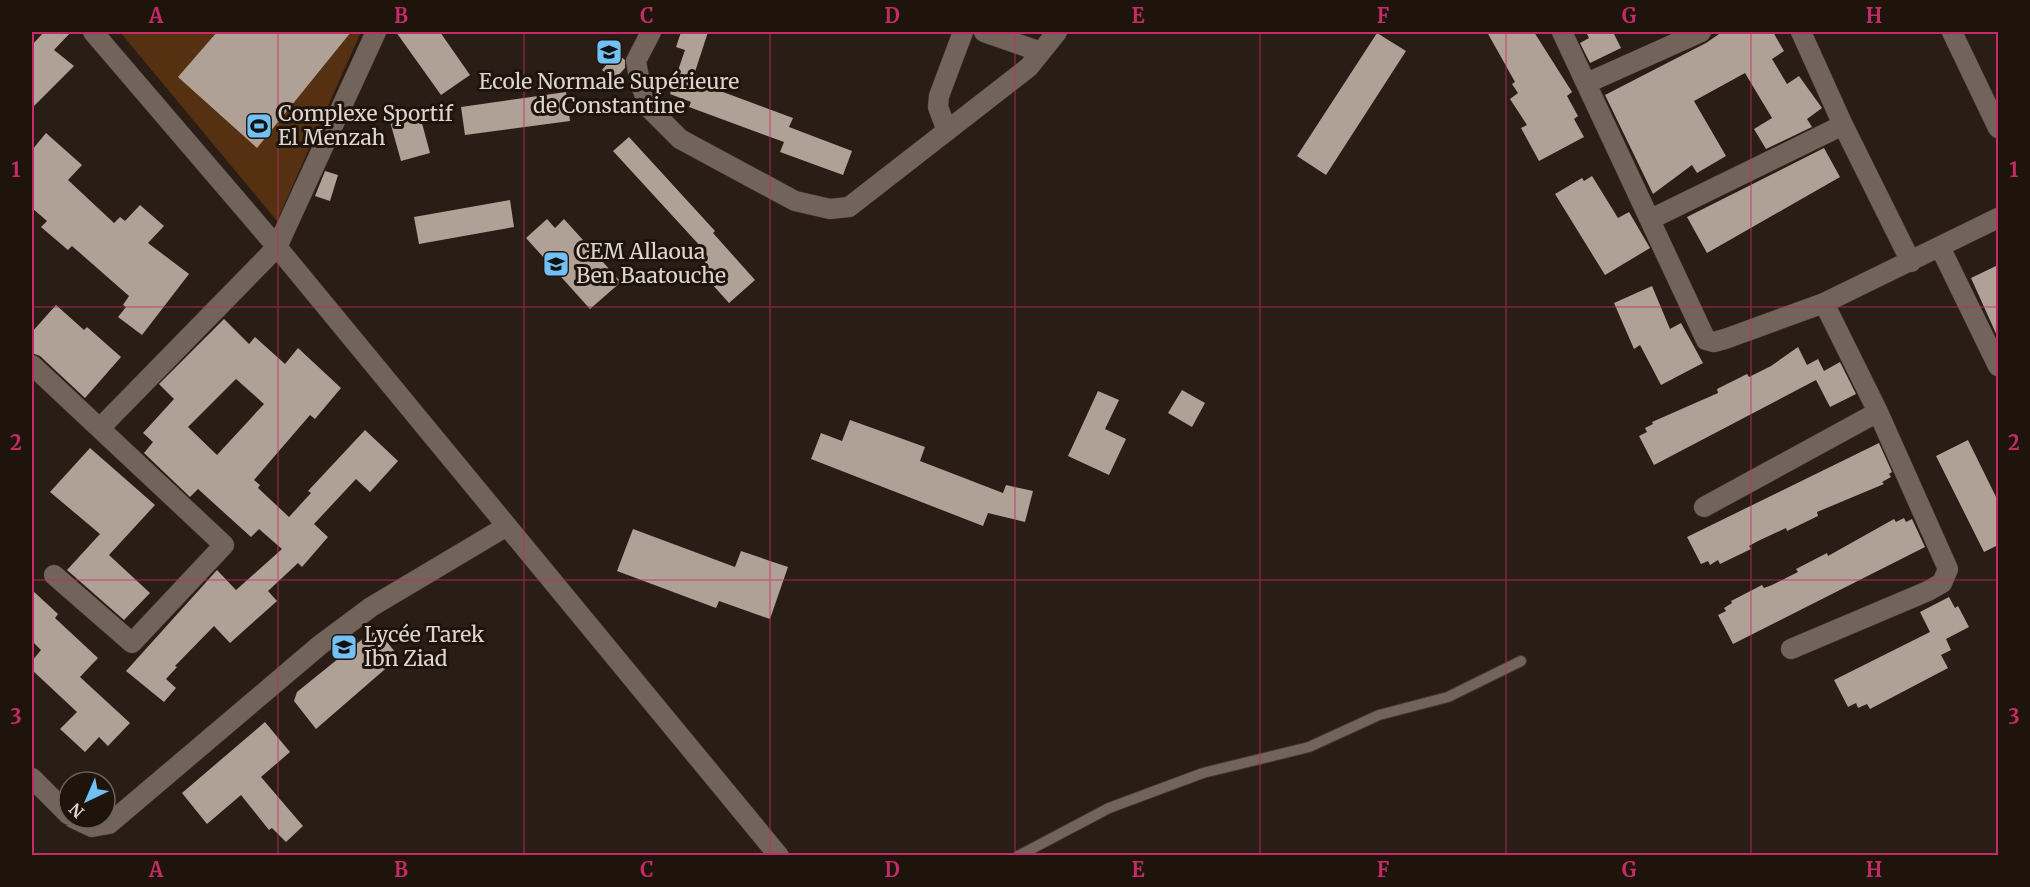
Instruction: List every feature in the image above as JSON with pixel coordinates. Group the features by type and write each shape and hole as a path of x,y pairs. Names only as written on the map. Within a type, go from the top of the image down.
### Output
{"street":[{"path":"93,32 277,247 779,855"},
{"path":"101,427 277,247 376,32"},
{"path":"651,32 636,61 640,83 650,109 680,139 795,201 830,209 849,207 947,131 1029,66 1058,32"},
{"path":"947,131 938,107 939,96 963,32"},
{"path":"984,32 1041,52"},
{"path":"1562,32 1706,340 1714,342 1725,339 1824,303 1998,218"},
{"path":"1587,83 1701,32"},
{"path":"1801,32 1843,125 1911,262"},
{"path":"1952,32 1998,128"},
{"path":"1651,219 1843,125"},
{"path":"1940,247 1998,366"},
{"path":"1791,649 1928,591 1942,583 1948,569 1878,412 1824,303"},
{"path":"32,365 101,427 224,545 132,643 54,575"},
{"path":"1704,507 1878,412"},
{"path":"117,817 320,645 371,607 507,526"},
{"path":"32,778 57,803"}],"lane":[{"path":"1018,855 1109,808 1203,773 1310,747 1379,715 1448,697 1521,661"}],"shaded area":[{"name":"Complexe Sportif El Menzah","path":"120,32 361,32 277,221"}],"building":[{"path":"44,32 71,32 54,50 74,66 32,108 32,45"},
{"path":"217,32 351,32 257,148 178,77"},
{"path":"396,32 440,32 470,75 441,95"},
{"path":"681,32 708,32 694,75 698,76 696,82 793,118 789,127 852,151 843,175 780,152 784,142 689,107 691,102 670,94 685,50 676,47"},
{"path":"1487,32 1534,32 1572,92 1567,96 1578,116 1574,119 1584,137 1539,161 1521,128 1527,125 1510,99 1518,93 1512,84 1515,82"},
{"path":"1586,32 1613,32 1621,48 1590,63 1580,43 1589,38"},
{"path":"1722,32 1773,32 1784,51 1772,59 1787,84 1799,76 1822,108 1807,119 1812,127 1766,149 1754,129 1772,118 1745,73 1694,101 1726,156 1697,173 1692,165 1653,194 1605,95 1706,43"},
{"path":"1377,33 1406,51 1326,175 1297,156"},
{"path":"616,53 625,60 625,68 614,80 602,70"},
{"path":"566,92 570,121 465,135 461,107"},
{"path":"419,112 430,153 401,161 389,118"},
{"path":"46,133 82,165 68,180 114,223 120,217 125,221 140,205 164,226 148,243 189,274 142,335 118,317 126,307 123,305 129,296 72,246 68,250 41,227 47,221 32,208 32,150"},
{"path":"629,137 715,231 713,233 755,280 729,303 702,273 709,267 697,253 702,248 613,151"},
{"path":"1824,148 1840,177 1707,253 1687,217"},
{"path":"325,171 338,175 330,201 315,196"},
{"path":"1592,176 1618,218 1629,212 1650,248 1605,275 1555,194 1582,178 1584,181"},
{"path":"510,200 514,227 419,244 414,217"},
{"path":"547,219 555,228 564,219 621,282 590,309 526,238"},
{"path":"1998,265 1998,338 1971,278"},
{"path":"1652,286 1670,329 1681,323 1703,363 1661,385 1640,345 1634,349 1614,303"},
{"path":"56,305 84,330 87,327 121,357 85,398 40,356 32,353 32,332"},
{"path":"224,319 249,344 255,337 285,364 298,348 341,388 315,419 310,415 254,480 260,485 258,488 289,517 311,493 308,491 365,430 398,461 370,492 356,479 314,524 328,537 302,567 298,563 268,591 277,601 230,643 214,626 175,666 177,667 166,679 176,688 164,702 126,671 217,570 236,590 282,549 259,529 251,537 198,489 190,497 144,453 153,442 143,433 174,399 159,384","holes":["236,379 264,404 217,455 188,427"]},
{"path":"1798,347 1807,365 1818,359 1824,371 1840,362 1856,394 1830,407 1816,380 1654,465 1639,436 1647,432 1645,428 1653,424 1652,422 1718,393 1717,389 1747,374 1749,377 1771,366"},
{"path":"1182,390 1205,403 1192,427 1168,413"},
{"path":"1098,391 1119,400 1105,429 1126,439 1109,475 1068,456"},
{"path":"850,420 925,447 920,461 1003,493 1006,485 1033,491 1025,522 988,513 983,526 811,459 821,433 842,441"},
{"path":"1968,440 1998,501 1998,545 1984,552 1936,456"},
{"path":"1879,443 1892,472 1889,474 1891,477 1882,482 1884,484 1817,512 1818,516 1787,531 1786,528 1758,541 1749,546 1751,549 1720,564 1718,560 1710,565 1708,561 1701,564 1687,537"},
{"path":"90,448 155,505 109,555 150,593 124,620 67,570 100,534 50,492"},
{"path":"1904,518 1906,522 1912,519 1925,547 1733,644 1718,615 1726,611 1724,608 1732,603 1731,601 1762,585 1764,588 1798,572 1796,569 1827,553 1828,556 1894,519 1896,522"},
{"path":"633,529 735,567 741,551 788,567 770,619 719,601 716,608 617,571"},
{"path":"32,590 58,614 55,618 98,658 80,677 130,723 108,746 99,737 85,752 60,729 77,712 32,670 32,661 41,650 32,641"},
{"path":"1949,597 1955,608 1958,606 1969,627 1946,639 1951,650 1941,655 1948,668 1870,709 1867,704 1858,708 1856,703 1848,707 1834,680 1930,632 1920,612"},
{"path":"379,632 399,657 316,729 294,701 297,692 370,633"},
{"path":"265,722 290,752 261,777 303,826 286,842 272,828 269,830 241,795 207,824 182,793"}],"place":[{"name":"Ecole Normale Supérieure de Constantine","path":"609,52"},
{"name":"Complexe Sportif El Menzah","path":"259,126"},
{"name":"CEM Allaoua Ben Baatouche","path":"556,264"},
{"name":"Lycée Tarek Ibn Ziad","path":"344,647"}]}
